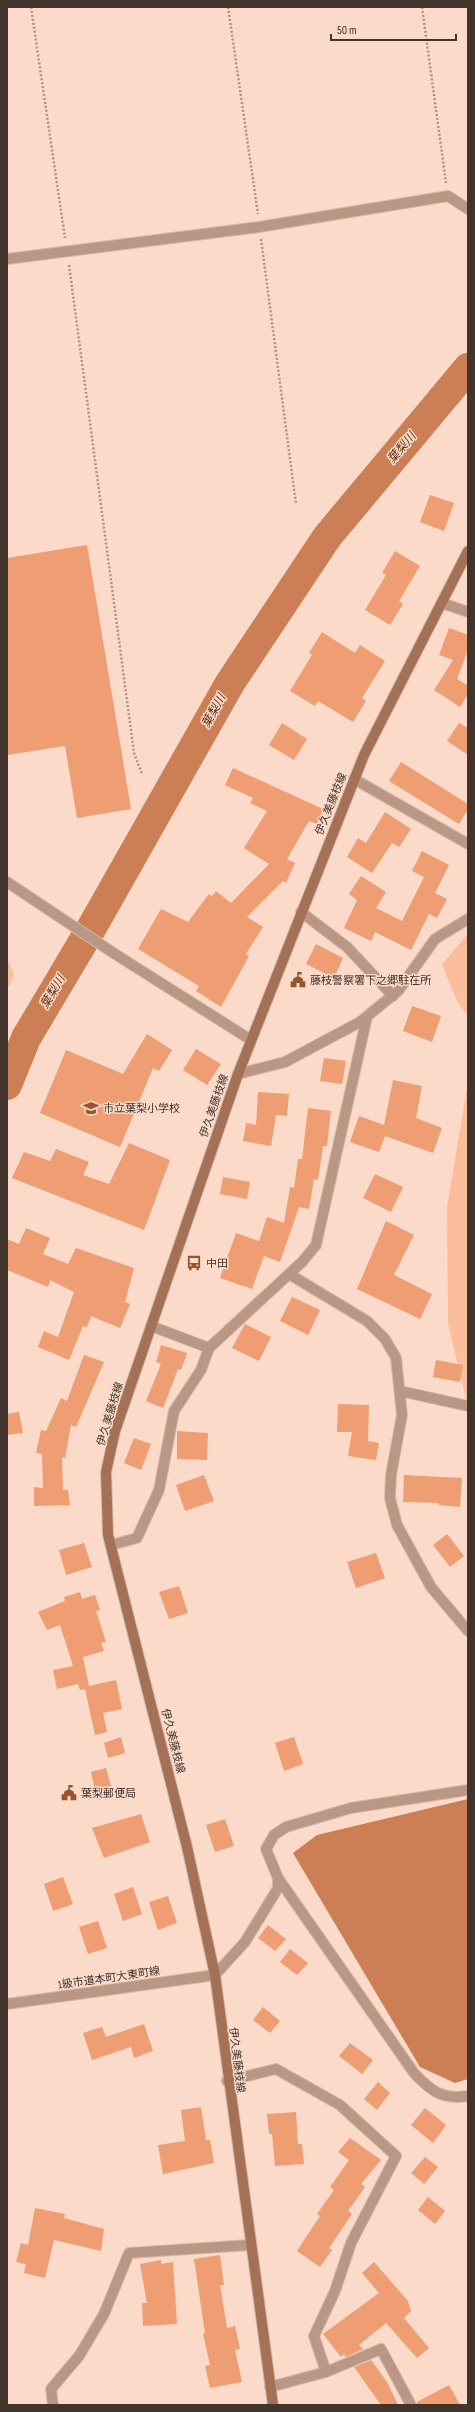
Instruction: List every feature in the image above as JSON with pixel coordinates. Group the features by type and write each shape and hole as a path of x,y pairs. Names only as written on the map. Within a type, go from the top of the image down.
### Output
{"main road":[{"name":"伊久美藤枝線","path":"273,2405 227,2081 215,1975 185,1839 108,1535 106,1472 115,1430 238,1074 301,912 364,755 468,551"}],"street":[{"path":"7,259 259,227 448,196 468,209"},
{"path":"442,603 468,612"},
{"path":"354,779 468,844"},
{"path":"7,882 115,954 252,1040"},
{"path":"301,912 347,947 392,996"},
{"path":"238,1074 285,1062 317,1047 366,1017 398,991 435,939 468,919"},
{"path":"111,1546 138,1538 159,1490 174,1411 201,1370 209,1348 289,1274 316,1245 366,1017"},
{"path":"289,1274 367,1321 385,1339 396,1358 402,1415 391,1475 390,1498 397,1525 431,1586 468,1631"},
{"path":"151,1326 209,1348"},
{"path":"400,1391 468,1406"},
{"path":"468,1790 351,1808 286,1827 274,1834 266,1849 278,1878 414,2073 429,2089 444,2096 458,2098 468,2096"},
{"path":"215,1975 245,1942 278,1888 278,1878"},
{"name":"1級市道本町大東町線","path":"7,2004 215,1975"},
{"path":"227,2081 276,2069 340,2105 396,2156 351,2242 335,2291 314,2336 326,2372"},
{"path":"53,2405 51,2389 79,2356 104,2314 129,2252 250,2246"},
{"path":"270,2387 326,2372 381,2349 411,2405"}],"path":[{"path":"31,7 67,251 134,753 142,774"},
{"path":"228,7 296,504"},
{"path":"422,7 448,196"}],"shaded area":[{"path":"468,934 468,1016 457,1001 442,964"},
{"path":"7,959 14,974 7,991"},
{"path":"468,1082 468,1407 448,1324 447,1207"},
{"path":"468,1799 468,2079 455,2083 420,2067 293,1853 317,1835"}],"building":[{"path":"430,495 454,503 444,531 420,522"},
{"path":"87,545 131,809 77,818 65,746 7,755 7,558"},
{"path":"395,551 420,566 399,601 403,604 390,625 365,610 386,575 382,573"},
{"path":"449,628 468,635 468,650 457,679 468,686 468,694 460,707 434,690 453,660 439,655"},
{"path":"322,632 355,653 360,645 385,661 362,698 366,701 353,722 318,701 315,706 290,691 312,655 309,653"},
{"path":"282,723 307,739 294,760 269,745"},
{"path":"459,723 468,728 468,755 447,741"},
{"path":"401,762 468,804 468,809 459,824 389,781"},
{"path":"233,768 323,809 317,824 309,821 287,859 295,863 286,883 283,881 247,917 263,927 246,954 249,956 221,1007 196,991 199,986 138,949 161,909 188,922 209,894 212,896 216,891 231,903 269,864 244,848 267,811 250,803 253,798 225,785"},
{"path":"385,812 411,829 399,847 392,843 372,873 347,857 358,838 366,843"},
{"path":"422,851 449,865 435,893 447,899 437,918 429,914 411,950 375,932 371,941 344,928 357,900 349,894 361,876 386,892 376,908 402,921 424,877 412,871"},
{"path":"316,944 343,958 334,978 306,964"},
{"path":"412,1006 441,1016 432,1042 403,1031"},
{"path":"147,1034 172,1050 159,1071 153,1068 120,1147 40,1113 66,1050 123,1074"},
{"path":"196,1049 221,1064 207,1085 183,1070"},
{"path":"324,1058 346,1061 342,1084 320,1081"},
{"path":"393,1080 422,1086 416,1118 442,1128 433,1153 385,1136 379,1152 350,1142 359,1116 384,1125"},
{"path":"258,1092 289,1094 287,1116 276,1115 271,1146 243,1141 246,1123 256,1125"},
{"path":"308,1108 331,1111 327,1146 323,1146 318,1180 314,1179 309,1209 299,1207 280,1262 264,1256 252,1289 220,1278 236,1233 259,1241 267,1217 284,1223 290,1187 294,1188 298,1159 302,1159"},
{"path":"129,1143 170,1160 144,1230 12,1178 24,1152 50,1161 56,1149 89,1162 83,1175 109,1184"},
{"path":"375,1174 403,1187 391,1212 363,1198"},
{"path":"223,1177 250,1182 247,1199 220,1194"},
{"path":"386,1221 414,1235 394,1275 432,1294 420,1319 357,1289"},
{"path":"26,1228 50,1238 43,1254 68,1264 76,1248 134,1268 125,1302 130,1304 120,1328 91,1316 87,1327 83,1326 69,1360 38,1347 44,1331 58,1337 74,1292 50,1280 48,1287 7,1270 7,1239 19,1244"},
{"path":"292,1297 320,1310 308,1335 280,1321"},
{"path":"245,1324 271,1337 259,1361 232,1348"},
{"path":"161,1345 187,1353 181,1370 178,1369 163,1408 146,1401 161,1364 156,1362"},
{"path":"84,1355 104,1362 76,1427 71,1425 65,1458 62,1457 63,1490 68,1490 70,1505 34,1506 34,1487 43,1488 42,1454 36,1453 41,1430 46,1431 61,1398 67,1401"},
{"path":"436,1360 463,1365 460,1382 433,1377"},
{"path":"338,1404 369,1405 368,1441 379,1443 376,1460 348,1456 352,1432 337,1432"},
{"path":"19,1412 23,1433 7,1435 7,1414"},
{"path":"177,1431 208,1433 207,1460 177,1459"},
{"path":"134,1438 151,1444 141,1470 124,1463"},
{"path":"204,1475 214,1501 185,1511 176,1485"},
{"path":"404,1475 462,1478 460,1507 439,1505 439,1503 403,1502"},
{"path":"447,1534 464,1556 450,1567 433,1545"},
{"path":"84,1543 92,1567 66,1575 59,1550"},
{"path":"376,1553 385,1578 356,1588 347,1562"},
{"path":"179,1586 188,1613 169,1619 159,1592"},
{"path":"80,1592 82,1599 95,1595 100,1610 96,1611 106,1642 101,1643 104,1651 83,1657 89,1686 116,1680 122,1709 103,1713 107,1732 95,1735 85,1689 80,1690 78,1684 57,1689 53,1670 73,1666 60,1625 47,1630 38,1612 65,1601 64,1597"},
{"path":"121,1737 125,1753 108,1758 104,1743"},
{"path":"294,1737 303,1764 284,1771 275,1743"},
{"path":"106,1768 114,1796 97,1800 91,1772"},
{"path":"141,1814 150,1842 104,1858 92,1828"},
{"path":"225,1819 234,1846 215,1852 206,1825"},
{"path":"63,1877 73,1904 53,1911 44,1884"},
{"path":"133,1887 142,1914 123,1921 114,1894"},
{"path":"168,1896 177,1923 158,1930 149,1902"},
{"path":"98,1921 107,1948 88,1954 79,1927"},
{"path":"268,1925 286,1939 275,1951 258,1938"},
{"path":"290,1949 308,1963 297,1975 280,1962"},
{"path":"263,2007 280,2021 270,2033 253,2020"},
{"path":"144,2024 153,2051 134,2058 131,2047 92,2060 83,2033 102,2027 106,2037"},
{"path":"350,2043 373,2060 362,2074 339,2056"},
{"path":"378,2082 390,2093 377,2110 364,2099"},
{"path":"201,2107 206,2140 210,2140 214,2163 163,2174 158,2145 185,2141 181,2110"},
{"path":"425,2108 446,2125 433,2143 411,2125"},
{"path":"296,2112 298,2144 302,2144 304,2164 275,2166 272,2134 269,2134 267,2114"},
{"path":"350,2138 381,2160 361,2184 365,2187 348,2211 352,2214 329,2248 332,2250 320,2267 297,2251 320,2216 317,2214 334,2190 330,2187 349,2160 338,2152"},
{"path":"425,2157 438,2167 424,2184 411,2173"},
{"path":"428,2197 445,2211 435,2224 418,2210"},
{"path":"35,2208 65,2214 64,2218 104,2229 101,2251 54,2240 45,2278 24,2273 26,2264 16,2262 21,2243 28,2245"},
{"path":"220,2255 224,2285 220,2285 227,2328 235,2326 240,2349 235,2350 242,2382 210,2388 205,2366 210,2365 203,2334 205,2333 194,2259"},
{"path":"161,2260 161,2264 173,2262 177,2324 143,2326 142,2303 147,2303 140,2264"},
{"path":"374,2262 408,2301 411,2311 404,2318 429,2348 417,2358 386,2323 359,2345 363,2349 346,2357 344,2354 341,2357 323,2334 379,2293 362,2273"},
{"path":"371,2360 387,2382 398,2405 381,2405 354,2367"},
{"path":"449,2385 460,2405 417,2405 417,2402"}],"waterway":[{"name":"葉梨川","path":"7,1085 26,1038 92,927 230,683 327,537 468,368"}],"place":[{"name":"藤枝警察署下之郷駐在所","path":"298,980"},
{"name":"市立葉梨小学校","path":"91,1108"},
{"name":"中田","path":"194,1263"},
{"name":"葉梨郵便局","path":"69,1793"}]}
